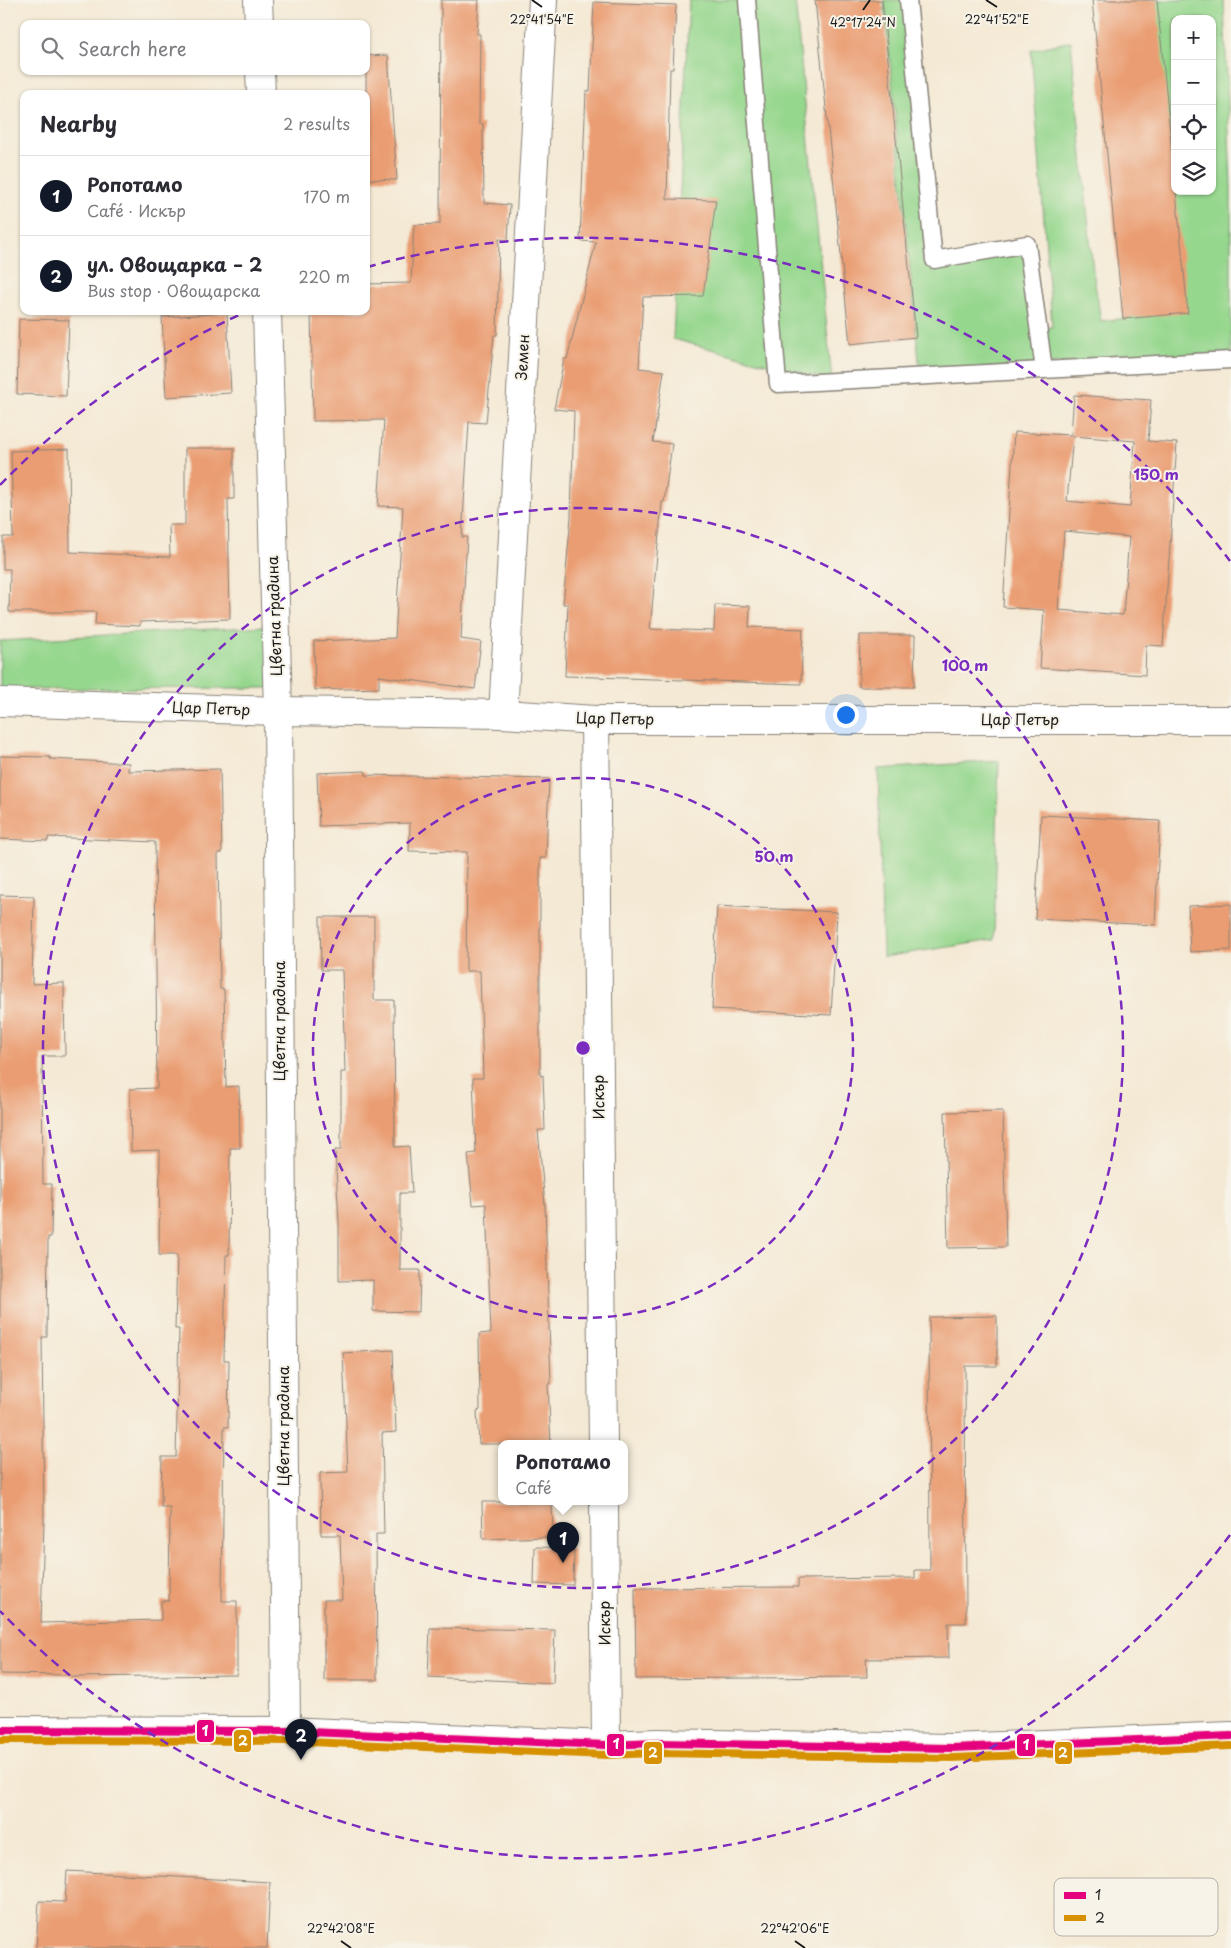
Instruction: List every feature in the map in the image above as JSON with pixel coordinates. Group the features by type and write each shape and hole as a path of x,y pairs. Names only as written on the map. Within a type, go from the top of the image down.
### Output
{"street":[{"path":"258,0 259,20"},
{"name":"Земен","path":"502,714 543,0"},
{"path":"260,75 261,90"},
{"name":"Цветна градина","path":"267,315 278,711 286,1731"},
{"name":"Цар Петър","path":"0,702 278,711 502,714 595,720 1231,720"},
{"name":"Искър","path":"595,720 603,1440"},
{"name":"Искър","path":"604,1505 606,1745"},
{"path":"0,1730 286,1731 606,1745 657,1743 952,1748 1231,1736"}],"lane":[{"path":"746,0 778,384 1231,360"},
{"path":"908,0 934,260 1027,244 1044,370"}],"green space":[{"path":"689,0 795,0 832,381 673,339"},
{"path":"884,0 903,0 931,267 1023,249 1033,329 1052,327 1031,50 1071,41 1093,271 1101,321 1174,313 1140,0 1224,0 1231,187 1231,353 920,372"},
{"path":"267,626 269,688 0,689 0,641"},
{"path":"999,761 994,940 883,957 878,769"}],"building":[{"path":"441,0 479,0 477,34 480,34 479,124 483,124 484,203 510,205 508,240 499,239 497,335 494,335 486,423 469,422 462,537 467,537 461,639 481,642 475,689 379,676 379,688 315,690 314,641 395,638 403,507 378,506 384,420 313,421 311,315 370,315 370,284 411,283 414,225 440,224"},
{"path":"815,0 882,0 916,337 850,344"},
{"path":"1092,0 1157,0 1171,141 1171,195 1176,195 1188,313 1123,319"},
{"path":"594,2 676,5 673,69 670,69 667,199 716,200 703,296 643,297 639,368 664,371 653,442 672,444 664,502 662,502 650,629 714,631 715,605 750,606 749,627 803,629 801,684 565,676 568,604 563,604 571,517 574,411 554,409 564,359 567,359 596,242 580,241 586,91 590,91"},
{"path":"388,55 397,180 370,179 370,90 366,90 366,75 370,75 370,56"},
{"path":"227,315 231,393 166,397 162,317"},
{"path":"19,319 69,320 66,396 17,394"},
{"path":"1074,395 1151,400 1148,441 1177,443 1163,646 1146,645 1145,675 1040,668 1044,610 1003,607 1014,432 1071,435","holes":["1073,436 1135,441 1130,507 1067,501","1064,531 1129,537 1123,615 1058,610"]},
{"path":"185,448 234,448 234,499 228,499 230,619 140,622 140,626 95,624 96,612 9,612 10,569 3,569 3,537 13,537 11,451 69,449 70,552 170,557 169,525 185,525"},
{"path":"860,635 915,635 914,687 859,687"},
{"path":"0,756 50,757 50,759 129,763 128,771 220,769 222,853 218,853 220,989 224,989 226,1087 239,1086 240,1148 230,1148 229,1255 226,1255 224,1360 229,1360 228,1427 224,1427 222,1601 237,1601 237,1675 71,1677 71,1675 0,1674 0,895 34,896 32,984 64,983 65,1056 42,1056 43,1184 52,1184 51,1237 48,1237 47,1337 42,1337 44,1521 41,1623 161,1620 161,1601 169,1601 170,1507 161,1507 162,1457 176,1457 179,1329 175,1329 177,1255 159,1255 160,1150 131,1151 130,1089 157,1088 155,842 48,837 48,841 0,839"},
{"path":"365,771 366,775 549,779 546,858 540,858 540,1076 543,1075 545,1130 538,1130 545,1205 551,1384 548,1384 551,1440 498,1440 498,1444 479,1444 477,1411 480,1410 479,1334 491,1333 486,1204 473,1205 468,1154 476,1153 473,1078 483,1078 480,971 466,971 467,852 409,851 410,823 319,826 317,773"},
{"path":"1041,815 1160,821 1155,925 1035,919"},
{"path":"1231,904 1231,950 1190,952 1188,906"},
{"path":"717,906 837,912 831,1015 712,1009"},
{"path":"320,917 374,917 374,1000 394,1000 395,1147 409,1146 412,1193 400,1193 400,1270 420,1270 419,1312 373,1311 373,1280 339,1281 339,1222 335,1150 341,1150 341,1072 345,1072 342,970 321,970"},
{"path":"1003,1111 1006,1247 948,1248 945,1112"},
{"path":"997,1316 997,1366 965,1366 966,1623 948,1623 949,1658 866,1659 867,1677 636,1679 635,1588 798,1587 798,1579 915,1578 915,1570 930,1570 929,1317"},
{"path":"393,1350 396,1432 382,1433 384,1534 376,1534 377,1680 324,1680 324,1600 342,1600 340,1535 321,1535 320,1473 348,1472 343,1353"},
{"path":"482,1502 498,1502 498,1505 552,1505 553,1537 483,1539"},
{"path":"535,1547 574,1548 573,1585 534,1584"},
{"path":"430,1628 555,1630 553,1683 428,1677"},
{"path":"67,1871 270,1882 267,1948 36,1948 39,1901 65,1902"}],"transit line":[{"name":"1","path":"0,1730 286,1731 606,1745 657,1743 952,1748 1231,1736"},
{"name":"2","path":"0,1740 286,1741 606,1755 657,1753 952,1758 1231,1746"}],"place":[{"name":"Ропотамо","path":"563,1563"},
{"name":"ул. Овощарка – 2","path":"301,1760"}]}
